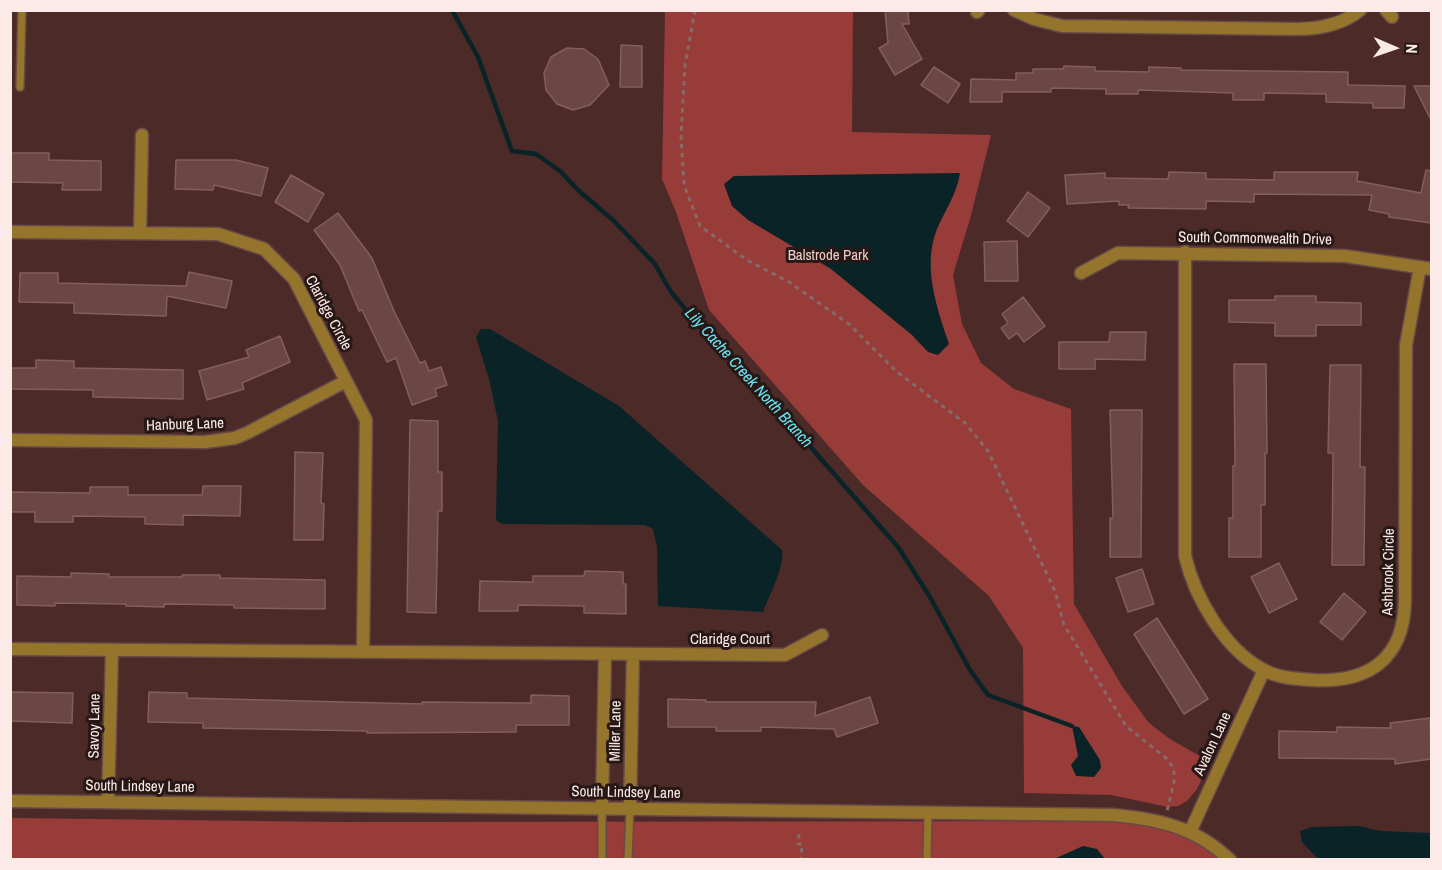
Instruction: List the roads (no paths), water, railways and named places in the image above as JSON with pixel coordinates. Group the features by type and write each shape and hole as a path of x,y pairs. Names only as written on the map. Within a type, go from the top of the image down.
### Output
{"street":[{"path":"1014,10 1034,19 1062,26 1311,29 1339,22 1360,10"},
{"path":"140,233 142,135"},
{"name":"Claridge Circle","path":"10,232 218,234 264,249 294,279 366,420 363,652"},
{"name":"South Commonwealth Drive","path":"1081,273 1118,253 1185,252 1345,255 1426,268"},
{"name":"Ashbrook Circle","path":"1185,252 1185,556 1194,584 1227,639 1238,651 1264,670 1304,679 1341,680 1371,669 1387,656 1398,642 1403,628 1406,345 1426,268"},
{"name":"Hanburg Lane","path":"10,440 222,441 247,433 346,381"},
{"name":"Claridge Court","path":"633,654 784,656 822,635"},
{"path":"10,649 633,654"},
{"name":"Savoy Lane","path":"108,802 112,651"},
{"name":"Miller Lane","path":"602,808 605,654"},
{"name":"Miller Lane","path":"630,808 633,654"},
{"name":"Avalon Lane","path":"1190,832 1264,670"},
{"name":"South Lindsey Lane","path":"10,801 1113,815 1165,822 1190,832 1219,849 1230,860"}],"lane":[{"path":"21,87 22,10"},
{"path":"602,808 602,860"},
{"path":"628,860 630,808"},
{"path":"927,860 928,813"}],"water":[{"path":"960,173 954,195 937,229 931,258 933,287 949,344 938,355 928,352 912,335 831,269 748,220 732,206 724,184 734,176"},
{"path":"481,329 490,329 619,406 782,550 779,572 763,612 658,606 657,547 653,529 645,525 502,524 496,520 498,421 489,379 476,337"},
{"path":"1072,726 1079,727 1100,760 1101,768 1094,777 1076,776 1071,765 1078,756"},
{"path":"1358,826 1380,831 1431,833 1431,859 1318,859 1302,842 1300,831 1312,827"},
{"path":"1083,846 1097,849 1105,859 1054,859"}],"waterway":[{"name":"Lily Cache Creek North Branch","path":"452,10 478,57 512,151 536,154 560,171 613,220 655,264 671,292 706,334 731,356 898,547 930,597 970,670 988,695 1072,726"}],"park label":[{"name":"Balstrode Park","path":"828,256"}]}
